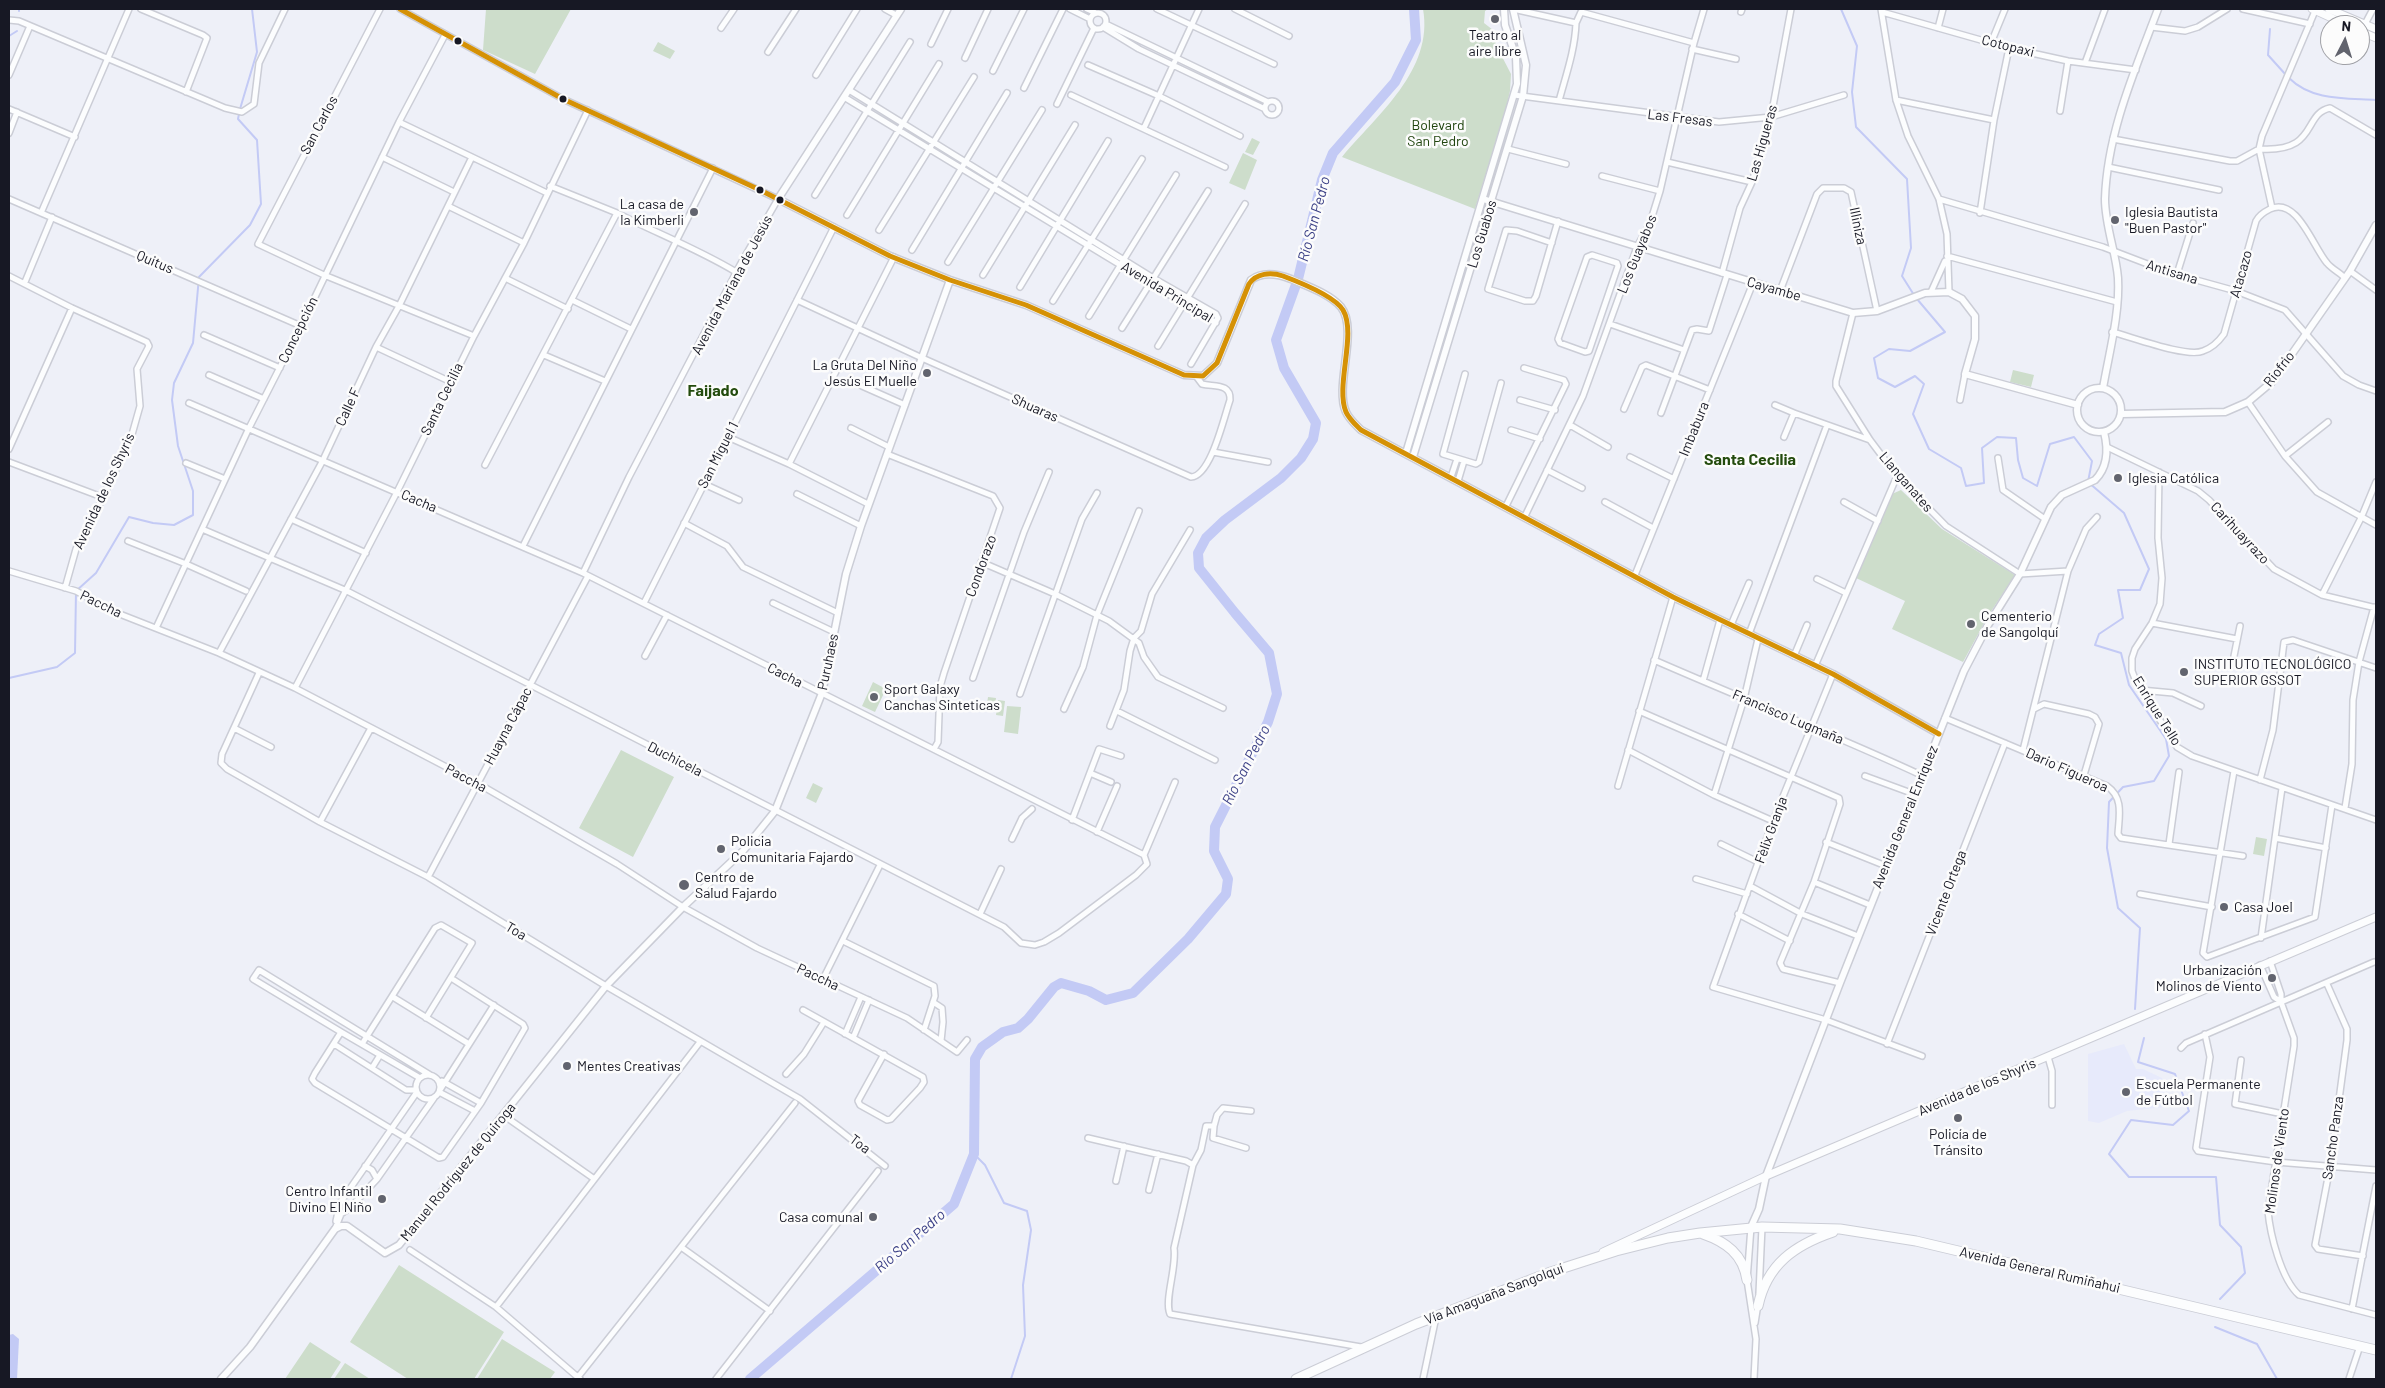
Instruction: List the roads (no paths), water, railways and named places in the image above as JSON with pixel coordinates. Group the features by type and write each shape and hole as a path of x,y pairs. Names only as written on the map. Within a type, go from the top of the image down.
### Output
{"highway":[{"name":"Avenida General Rumiñahui","path":"1700,1233 1762,1227 1840,1230 1916,1241 2376,1350"},
{"path":"1758,1306 1765,1283 1787,1256 1814,1238 1840,1230"},
{"name":"Vía Amaguaña Sangolquí","path":"1296,1379 1436,1317 1580,1262 1635,1246 1700,1233"},
{"path":"1700,1233 1730,1247 1739,1258 1747,1280"}],"main road":[{"name":"Avenida de los Shyris","path":"1580,1262 1766,1176 2376,917"}],"street":[{"path":"41,213 129,9"},
{"path":"141,9 207,38 186,92"},
{"path":"9,20 19,21 225,108 235,112 242,112 250,108 255,102 258,63 286,9"},
{"name":"San Carlos","path":"324,275 259,246 258,241 380,9"},
{"path":"400,9 563,99 778,199 894,257 950,280 1026,305 1184,375 1203,376 1217,363 1252,280 1273,274 1291,279 1322,294 1339,305 1346,320 1344,401 1346,413 1361,430 1525,516 1673,597 1833,674 1939,734"},
{"path":"721,28 734,9"},
{"path":"768,52 796,9"},
{"path":"816,75 857,9"},
{"path":"885,9 898,11"},
{"path":"931,44 948,9"},
{"path":"964,58 988,9"},
{"path":"993,71 1024,9"},
{"path":"1024,88 1063,9"},
{"path":"1070,9 1090,18"},
{"path":"1087,9 1099,12 1105,17 1104,26"},
{"path":"1157,9 1274,64"},
{"path":"1144,128 1199,9"},
{"path":"1235,9 1290,36"},
{"name":"Los Guabos","path":"1406,453 1517,84 1516,57 1506,24 1504,9"},
{"path":"1513,9 1576,23"},
{"name":"Los Guabos","path":"1413,457 1523,96 1526,65 1513,9"},
{"name":"Los Guayabos","path":"1525,516 1584,396 1637,247 1650,223 1660,191 1678,118 1692,49 1704,9"},
{"name":"Las Higueras","path":"1684,350 1692,330 1710,331 1740,208 1752,182 1771,117 1791,9"},
{"path":"1938,28 1943,9"},
{"path":"1991,43 2005,9"},
{"path":"2085,63 2105,9"},
{"path":"2103,388 2117,302 2118,281 2106,207 2108,168 2113,139 2158,9"},
{"path":"2215,9 2216,16"},
{"path":"2151,27 2185,31 2198,28 2227,9"},
{"path":"2242,9 2310,24"},
{"path":"1559,101 1574,48 1576,23 1581,10 1694,43"},
{"path":"1882,10 1896,100 1908,136 1939,199 1947,234 1949,292 1962,299 1975,316 1975,340 1960,400"},
{"name":"Cotopaxi","path":"1882,10 2009,48 2068,61 2136,70"},
{"path":"2313,10 2310,24 2262,136 2259,149 2272,208 2284,207 2294,212 2327,264 2345,278"},
{"name":"Avenida Mariana de Jesús","path":"586,574 629,477 736,272 778,199 898,11"},
{"path":"1090,18 1099,12"},
{"path":"1090,18 1090,24 1094,28"},
{"path":"9,74 30,26"},
{"path":"1094,28 1104,26 1268,102 1276,102 1279,107 1278,112 1271,115 1265,109 1139,48 1104,26"},
{"path":"1057,104 1094,28"},
{"name":"Concepción","path":"156,628 249,428 301,326 382,157 445,35"},
{"path":"815,195 910,42"},
{"path":"1139,48 1142,43"},
{"path":"1980,212 1994,120 2009,48"},
{"path":"1692,49 1736,59"},
{"path":"2060,111 2068,61"},
{"path":"848,215 939,64"},
{"path":"1088,65 1158,96 1240,136"},
{"path":"879,230 974,77"},
{"path":"1215,84 1218,78"},
{"name":"Avenida Principal","path":"849,90 1060,220 1091,243"},
{"path":"912,250 1007,93"},
{"path":"1071,95 1225,167"},
{"name":"Las Fresas","path":"1514,95 1719,122 1771,117 1844,95"},
{"name":"Avenida Principal","path":"844,97 1057,226 1091,243 1152,280 1216,323 1191,364"},
{"path":"1896,100 1994,120"},
{"path":"1265,109 1268,102"},
{"path":"2113,139 2238,161 2259,149 2284,148 2297,144 2322,112 2330,108 2376,135"},
{"path":"9,109 75,137"},
{"name":"Santa Cecilia","path":"295,688 366,553 474,336 524,243 588,110"},
{"path":"948,262 1042,110"},
{"path":"9,133 17,112"},
{"path":"400,122 547,192"},
{"path":"983,275 1075,125"},
{"path":"1020,287 1108,141"},
{"path":"1508,149 1566,164"},
{"path":"382,157 454,192"},
{"name":"Calle F","path":"219,653 322,462 376,347 399,306 472,157"},
{"path":"1053,301 1142,159"},
{"path":"1667,162 1752,182"},
{"path":"523,546 713,168"},
{"path":"2108,168 2219,190"},
{"path":"1089,316 1176,175"},
{"path":"1602,176 1660,191"},
{"path":"550,186 617,213 675,242 708,255 736,272"},
{"name":"Illiniza","path":"1780,291 1817,194 1823,188 1844,188 1851,192 1876,311"},
{"path":"1122,328 1208,191"},
{"name":"Quitus","path":"9,199 301,326"},
{"name":"Cayambe","path":"1483,199 1853,313 1876,311 1928,293 1949,292"},
{"name":"Antisana","path":"1939,199 2114,252 2177,274 2236,291 2282,308 2343,376 2359,385 2376,391"},
{"path":"1158,346 1245,204"},
{"path":"448,206 524,243"},
{"name":"Atacazo","path":"2112,332 2188,353 2202,352 2219,341 2224,334 2256,222 2260,215 2272,208"},
{"path":"485,465 617,213"},
{"path":"25,282 52,217"},
{"path":"1552,243 1517,231 1506,230 1488,289 1526,301 1533,301 1552,243 1558,221"},
{"path":"2177,274 2194,223"},
{"name":"Riofrìo","path":"2122,414 2224,412 2248,402 2273,381 2350,271 2376,225"},
{"name":"San Miguel 1","path":"644,604 834,227"},
{"path":"1589,255 1617,263 1618,266 1603,312 1587,352 1558,341 1586,257 1589,255"},
{"path":"1928,293 1947,256"},
{"path":"1947,256 2117,302"},
{"path":"789,464 894,257"},
{"path":"2350,271 2376,290"},
{"path":"324,275 474,336"},
{"name":"Avenida de los Shyris","path":"9,276 25,282 72,308 147,342 149,346 137,369 140,406 131,438 76,549 65,588"},
{"path":"505,278 568,309"},
{"name":"Puruhaes","path":"606,986 683,907 743,851 775,811 822,694 846,574 860,526 950,280"},
{"name":"Imbabura","path":"1635,575 1753,283"},
{"path":"572,300 631,330"},
{"name":"Shuaras","path":"797,300 922,358 1191,477 1202,473 1212,452 1230,400 1230,395 1226,388 1202,384 1196,376"},
{"path":"9,449 72,308"},
{"path":"1603,312 1613,315"},
{"name":"Llanganates","path":"1853,313 1836,386 1870,440 1897,476 1946,526 2020,574"},
{"path":"1610,324 1684,350 1661,413"},
{"path":"204,335 280,368"},
{"path":"376,347 451,382"},
{"path":"544,355 605,381"},
{"path":"1624,409 1644,366 1675,375 1710,390"},
{"path":"1506,506 1566,384 1566,381 1524,368"},
{"path":"1465,374 1443,453 1457,459 1479,462 1501,383"},
{"path":"1965,374 2078,405"},
{"path":"209,375 264,399"},
{"path":"862,386 905,405"},
{"path":"2103,388 2116,394 2120,400 2122,414 2116,426 2104,432 2091,431 2081,423 2078,417 2078,405 2084,393 2103,388"},
{"path":"1520,400 1554,410"},
{"path":"2248,402 2284,456 2323,497 2376,525"},
{"name":"Cacha","path":"189,403 322,462 397,492 586,574 934,749 1035,806 1072,820 1144,855"},
{"path":"1775,405 1870,440"},
{"path":"1784,437 1794,413"},
{"path":"2284,456 2328,422"},
{"path":"1570,425 1608,447"},
{"path":"1749,634 1827,425"},
{"path":"851,428 889,446"},
{"path":"1511,430 1540,439"},
{"name":"Avenida General Enríquez","path":"1754,1379 1756,1360 1754,1328 1747,1280 1751,1227 1759,1209 1766,1176 1870,905 1964,671 1988,624 2020,574 2045,519 2057,499 2095,480 2103,469 2107,447 2104,432"},
{"path":"728,437 789,464 868,504"},
{"name":"Carihuayrazo","path":"2107,447 2185,484 2210,500 2274,569 2322,595 2375,608"},
{"path":"1212,452 1268,462"},
{"name":"Condorazo","path":"887,454 996,499 1000,513 981,562 942,679 938,742 934,749"},
{"path":"1630,457 1674,479"},
{"path":"1998,458 2003,490 2045,519"},
{"path":"1451,477 1457,459"},
{"path":"1458,481 1464,460"},
{"path":"9,462 102,497"},
{"path":"186,463 225,480"},
{"path":"1547,470 1582,488"},
{"path":"973,678 1024,532 1049,472"},
{"name":"Enrique Tello","path":"2158,472 2160,604 2152,623 2132,658 2132,671 2141,690 2177,747 2192,756 2376,820"},
{"path":"1814,666 1897,476"},
{"path":"2322,595 2361,518 2376,482"},
{"path":"704,484 739,500"},
{"path":"1020,694 1082,519 1097,493"},
{"path":"797,494 860,526"},
{"path":"1605,502 1654,528"},
{"path":"1844,502 1878,521"},
{"path":"1064,709 1083,667 1097,615 1139,511"},
{"path":"2023,750 2068,571 2086,529 2097,517"},
{"path":"291,519 366,553"},
{"path":"684,523 727,546 743,567 838,613"},
{"name":"Duchicela","path":"202,529 347,590 880,865 1004,926 1021,943 1035,945 1059,934 1146,867 1147,860 1144,855"},
{"path":"1110,726 1124,690 1134,638 1141,631 1158,581 1190,530"},
{"path":"128,541 246,591"},
{"path":"981,562 1010,573 1097,615 1139,643 1152,671 1158,678 1223,708"},
{"name":"Paccha","path":"9,571 76,591 112,611 219,653 295,688 478,783 618,864 683,907 757,948 907,1018 957,1052 968,1040"},
{"path":"2020,574 2068,571"},
{"name":"Huayna Cápac","path":"428,877 530,685 586,574"},
{"path":"1817,579 1846,593"},
{"path":"1731,625 1749,583"},
{"path":"1618,786 1673,597"},
{"path":"773,603 834,632"},
{"path":"2345,808 2352,764 2353,700 2359,662 2375,608"},
{"path":"645,656 667,615"},
{"path":"1703,681 1720,620"},
{"path":"2152,623 2237,639"},
{"path":"1794,656 1807,625"},
{"path":"2234,656 2240,626"},
{"path":"1714,796 1744,700 1758,639"},
{"path":"2260,780 2273,730 2284,642 2294,640 2376,668"},
{"name":"Francisco Lugmaña","path":"1654,660 1744,700 1775,710 1921,775"},
{"name":"Toa","path":"259,673 222,754 221,764 227,770 320,822 428,877 606,986 800,1099 885,1166"},
{"name":"Fèlix Granja","path":"1826,1020 1713,987 1773,821 1810,726 1833,674"},
{"path":"2141,690 2173,692 2201,706"},
{"path":"2034,709 2044,704 2089,714 2098,720 2099,724 2084,775"},
{"path":"1117,711 1215,760"},
{"path":"1639,711 1837,797 1840,804 1814,882 1780,964 1783,968 1840,983"},
{"name":"Dario Figueroa","path":"1945,718 2103,784 2114,792 2118,800 2120,812 2119,836 2124,839 2243,856"},
{"path":"234,728 271,747"},
{"path":"320,822 372,728"},
{"name":"Vicente Ortega","path":"1887,1044 2005,743"},
{"path":"1072,820 1099,749 1121,756"},
{"path":"1628,750 1714,796 1773,821"},
{"path":"2234,771 2204,952 2205,956 2209,958 2315,917 2332,805"},
{"path":"2169,844 2179,772"},
{"path":"1090,773 1111,782"},
{"path":"1865,776 1914,794"},
{"path":"1144,855 1175,782"},
{"path":"1097,832 1117,786"},
{"path":"2261,938 2282,788"},
{"path":"1012,839 1022,818 1035,806"},
{"path":"2274,838 2326,848"},
{"path":"1826,842 1886,866"},
{"path":"1721,844 1758,862"},
{"path":"823,979 880,865"},
{"path":"980,914 1001,869"},
{"path":"1696,879 1747,894"},
{"path":"1814,882 1870,905"},
{"path":"1750,886 1802,914 1858,936"},
{"path":"2140,894 2212,907"},
{"path":"1738,914 1790,941"},
{"path":"362,1044 435,928 441,924 472,943 426,1018"},
{"path":"843,941 934,986 933,1002 924,1030"},
{"name":"Molinos de Viento","path":"2270,961 2282,994 2281,1002 2294,1038 2268,1211 2270,1230 2286,1274 2296,1294 2301,1297 2376,1315"},
{"path":"2181,1048 2186,1043 2205,1034 2327,984 2374,962"},
{"name":"Molinos de Viento","path":"2260,966 2274,998 2281,1002"},
{"path":"420,1078 254,979 259,970 430,1075 481,1103"},
{"path":"341,1032 312,1080 390,1128 406,1140 437,1158 441,1158 481,1103 525,1028 494,1005 451,978"},
{"name":"Sancho Panza","path":"2327,984 2347,1029 2347,1040 2330,1167 2316,1248 2363,1256"},
{"name":"Manuel Rodríguez de Quiroga","path":"335,1229 347,1226 385,1253 394,1249 606,986"},
{"path":"393,996 469,1044"},
{"path":"845,1034 861,997"},
{"path":"853,1038 869,1000"},
{"path":"933,1002 942,1008 944,1022 941,1041"},
{"path":"221,1379 250,1347 335,1229 341,1214 350,1208 377,1179 406,1140 494,1005"},
{"path":"803,1010 884,1054 922,1076 924,1080 920,1088 891,1119 887,1120 858,1101 884,1054"},
{"path":"330,1026 336,1016"},
{"path":"1826,1020 1922,1056"},
{"path":"786,1074 804,1054 824,1022"},
{"path":"2205,1034 2210,1057 2196,1148 2201,1152 2276,1162 2376,1170"},
{"path":"496,1307 700,1042"},
{"path":"334,1044 406,1090 416,1091 424,1099 434,1098"},
{"path":"372,1068 380,1054"},
{"path":"2048,1056 2052,1071 2052,1106"},
{"path":"2241,1060 2235,1104 2283,1114"},
{"path":"335,1229 336,1212 340,1203 416,1091 416,1083 420,1078 430,1075"},
{"path":"437,1079 439,1091"},
{"path":"439,1091 475,1111"},
{"path":"410,1250 496,1307 579,1378 795,1103"},
{"path":"1246,1148 1213,1138 1214,1126 1217,1115 1223,1108 1251,1111"},
{"path":"503,1115 594,1178"},
{"path":"1214,1126 1206,1126 1200,1150 1193,1165 1174,1248 1176,1260 1168,1306 1170,1314 1364,1348"},
{"path":"1088,1138 1186,1161 1193,1165"},
{"path":"1116,1182 1124,1146"},
{"path":"1149,1190 1158,1154"},
{"path":"365,1166 372,1170 377,1179"},
{"path":"716,1379 878,1171"},
{"path":"2352,1309 2376,1186"},
{"name":"Avenida General Enríquez","path":"1754,1328 1758,1306 1762,1227 1759,1209"},
{"path":"681,1247 770,1312"},
{"path":"1423,1379 1436,1317"},
{"path":"2349,1379 2360,1346"}],"water":[{"path":"13,1334 19,1339 17,1379 9,1379 9,1335"}],"waterway":[{"path":"240,109 257,52 252,9"},
{"name":"Río San Pedro","path":"750,1379 954,1204 974,1154 975,1059 982,1047 1003,1032 1018,1028 1028,1019 1054,987 1061,983 1089,991 1106,1000 1133,993 1188,939 1226,894 1228,879 1214,851 1215,827 1268,722 1277,694 1269,653 1199,568 1198,553 1206,538 1225,520 1281,478 1301,458 1313,439 1316,423 1284,368 1276,340 1298,279 1322,180 1333,153 1395,82 1416,40 1414,9"},
{"path":"1841,9 1857,46 1852,92 1856,127 1907,179 1911,248 1902,276 1914,295"},
{"path":"2270,29 2268,55 2286,75"},
{"path":"9,36 17,31"},
{"path":"2289,78 2308,91 2319,95 2376,100"},
{"path":"9,678 57,667 75,653 76,591 96,573 129,517 153,523 174,525 193,515 193,491 178,446 172,400 174,383 193,343 199,277 250,225 261,204 257,140 238,119 239,114"},
{"path":"1917,299 1945,332 1910,351 1889,349 1874,358 1878,378 1895,387 1915,376 1924,384 1913,414 1929,449 1961,468 1966,486 1984,483 1982,448 1997,437 2016,438 2018,460 2023,478 2037,486 2050,444 2074,437 2092,461 2088,482 2124,513 2149,569 2140,590 2118,590 2123,618 2099,634 2095,645 2121,653 2129,685 2166,739 2169,756 2154,781 2123,787 2109,802 2107,848 2118,908 2140,928 2135,1009"},
{"path":"2144,1038 2138,1062 2175,1074 2189,1111 2173,1125 2131,1120 2109,1154 2129,1177 2216,1177 2220,1225 2241,1247 2245,1273 2220,1299"},
{"path":"974,1154 985,1165 1004,1203 1027,1211 1031,1230 1023,1285 1025,1336 1011,1379"},
{"path":"2215,1327 2257,1344 2277,1379"}],"place":[{"name":"Teatro al aire libre","path":"1495,19"},
{"name":"La casa de la Kimberli","path":"694,212"},
{"name":"Iglesia Bautista \"Buen Pastor\"","path":"2115,220"},
{"name":"La Gruta Del Niño Jesús El Muelle","path":"927,373"},
{"name":"Iglesia Católica","path":"2118,478"},
{"name":"Cementerio de Sangolquí","path":"1971,624"},
{"name":"INSTITUTO TECNOLÓGICO SUPERIOR GSSOT","path":"2184,672"},
{"name":"Sport Galaxy Canchas Sinteticas","path":"874,697"},
{"name":"Policia Comunitaria Fajardo","path":"721,849"},
{"name":"Centro de Salud Fajardo","path":"684,885"},
{"name":"Casa Joel","path":"2224,907"},
{"name":"Urbanización Molinos de Viento","path":"2272,978"},
{"name":"Mentes Creativas","path":"567,1066"},
{"name":"Escuela Permanente de Fútbol","path":"2126,1092"},
{"name":"Policía de Tránsito","path":"1958,1118"},
{"name":"Centro Infantil Divino El Niño","path":"382,1199"},
{"name":"Casa comunal","path":"873,1217"}],"district":[{"name":"Faijado","path":"713,391"},
{"name":"Santa Cecilia","path":"1750,460"}],"park label":[{"name":"Bolevard San Pedro","path":"1438,134"}]}
